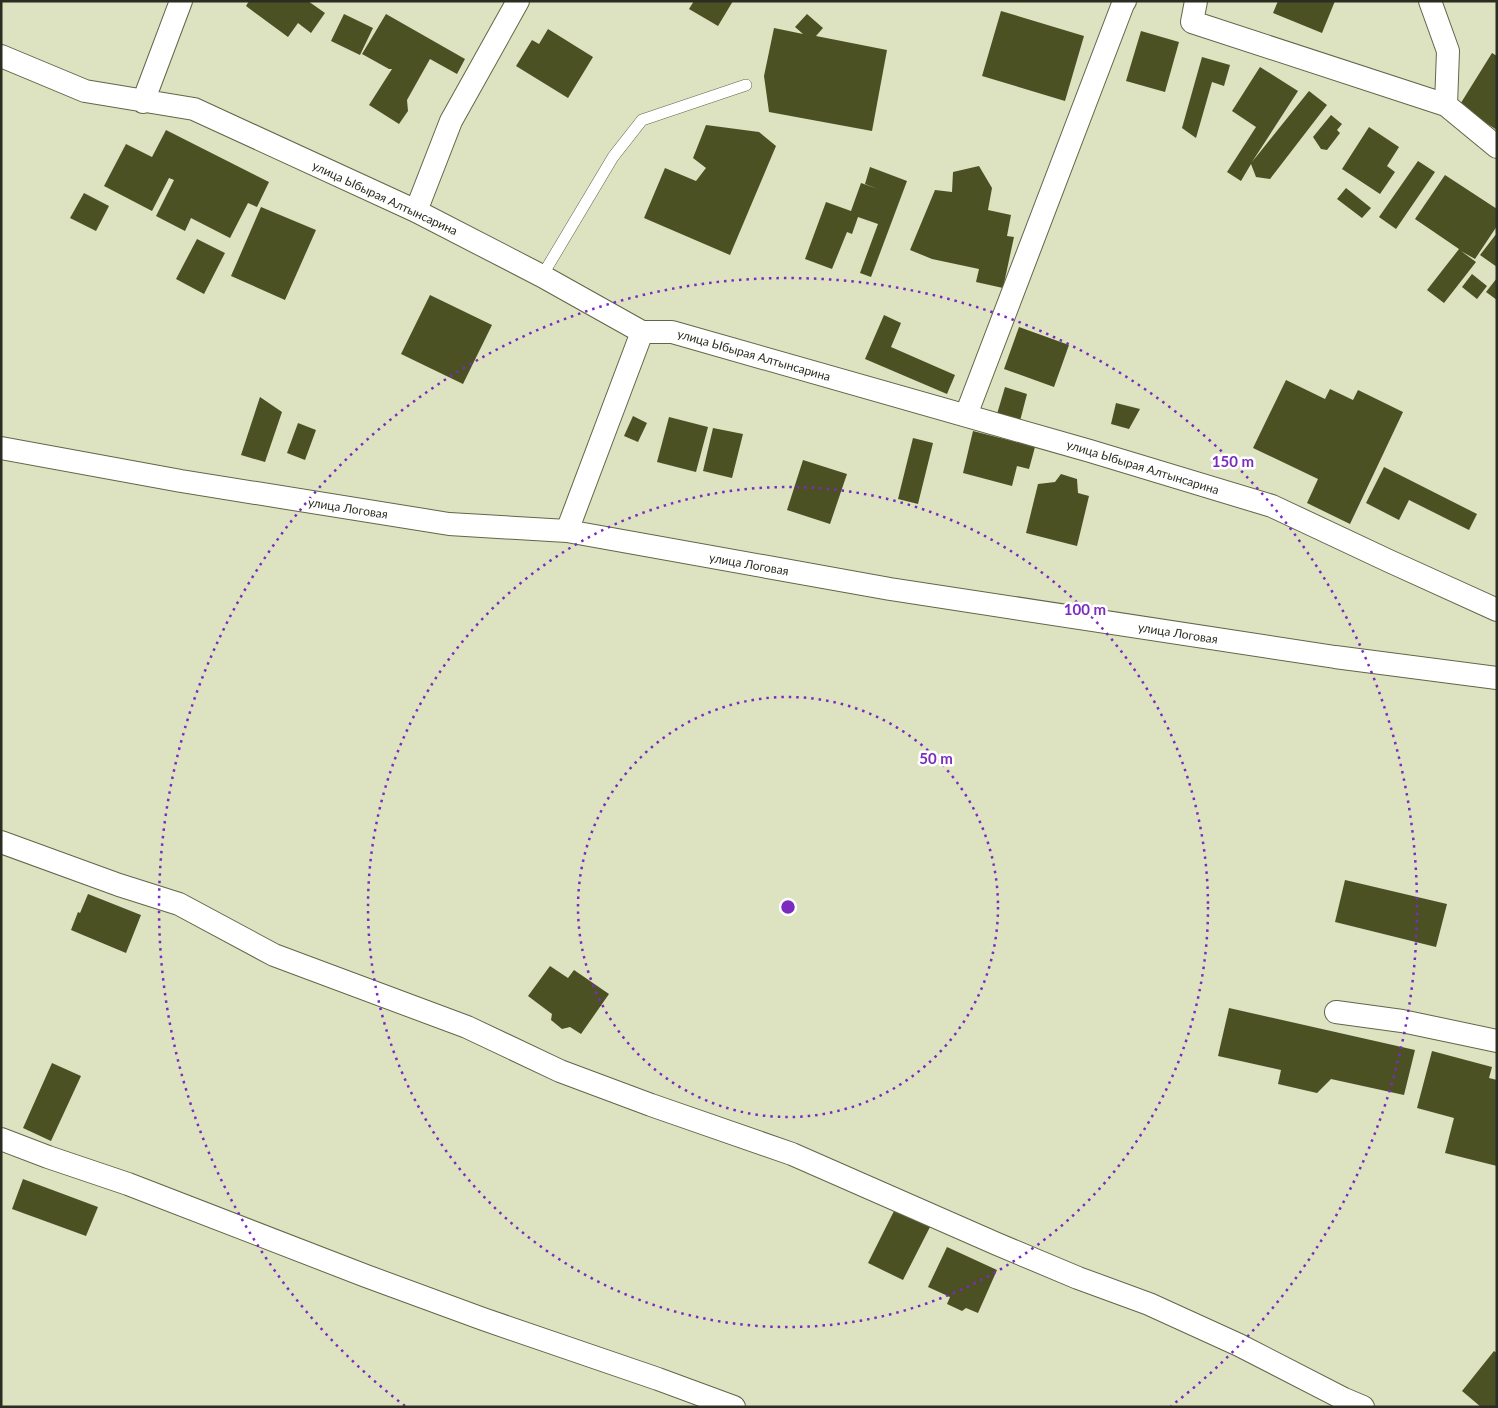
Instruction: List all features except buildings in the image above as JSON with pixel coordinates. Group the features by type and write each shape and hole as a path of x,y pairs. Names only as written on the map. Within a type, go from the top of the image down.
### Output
{"street":[{"path":"143,102 181,1"},
{"path":"416,211 451,121 518,1"},
{"path":"966,415 1125,1"},
{"path":"1196,1 1192,22 1446,105 1497,147"},
{"path":"1430,1 1448,52 1446,105"},
{"name":"улица Ыбырая Алтынсарина","path":"1,56 85,90 194,110 416,211 542,276 642,332 672,332 1090,450 1272,506 1389,562 1497,610"},
{"path":"567,531 642,332"},
{"name":"улица Логовая","path":"1,448 181,481 449,524 567,531 899,591 1335,656 1497,678"},
{"path":"1,842 119,885 179,904 274,955 467,1027 560,1071 792,1154 997,1244 1078,1278 1149,1304 1239,1345 1344,1399 1364,1407"},
{"path":"1336,1012 1402,1022 1497,1041"},
{"path":"1,1138 48,1157 128,1184 474,1316 734,1407"}],"lane":[{"path":"542,276 613,157 642,120 746,85"}]}
